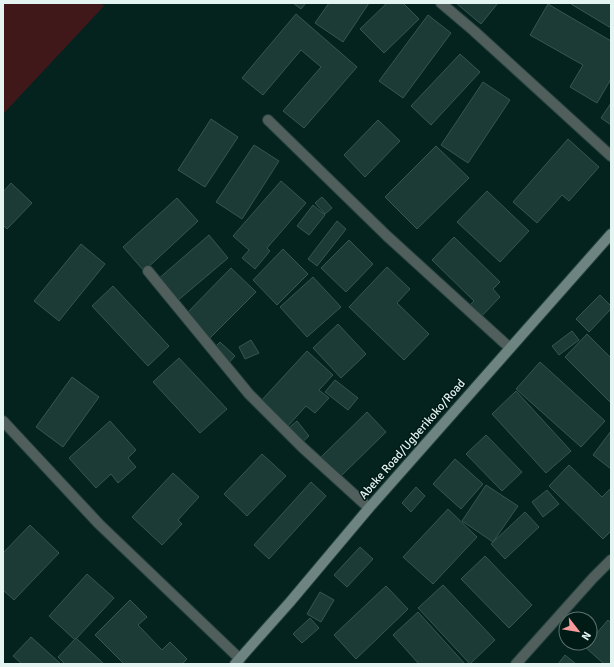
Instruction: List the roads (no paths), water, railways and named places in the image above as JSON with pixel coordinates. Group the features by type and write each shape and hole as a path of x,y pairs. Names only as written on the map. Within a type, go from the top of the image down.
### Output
{"street":[{"path":"441,3 474,31 611,156"},
{"path":"268,120 387,236 510,348"},
{"name":"Abeke Road/Ugberikoko/Road","path":"237,662 369,508 611,234"},
{"path":"148,271 249,394 302,447 369,508"},
{"path":"3,421 99,524 237,662"},
{"path":"516,664 611,560"}]}
